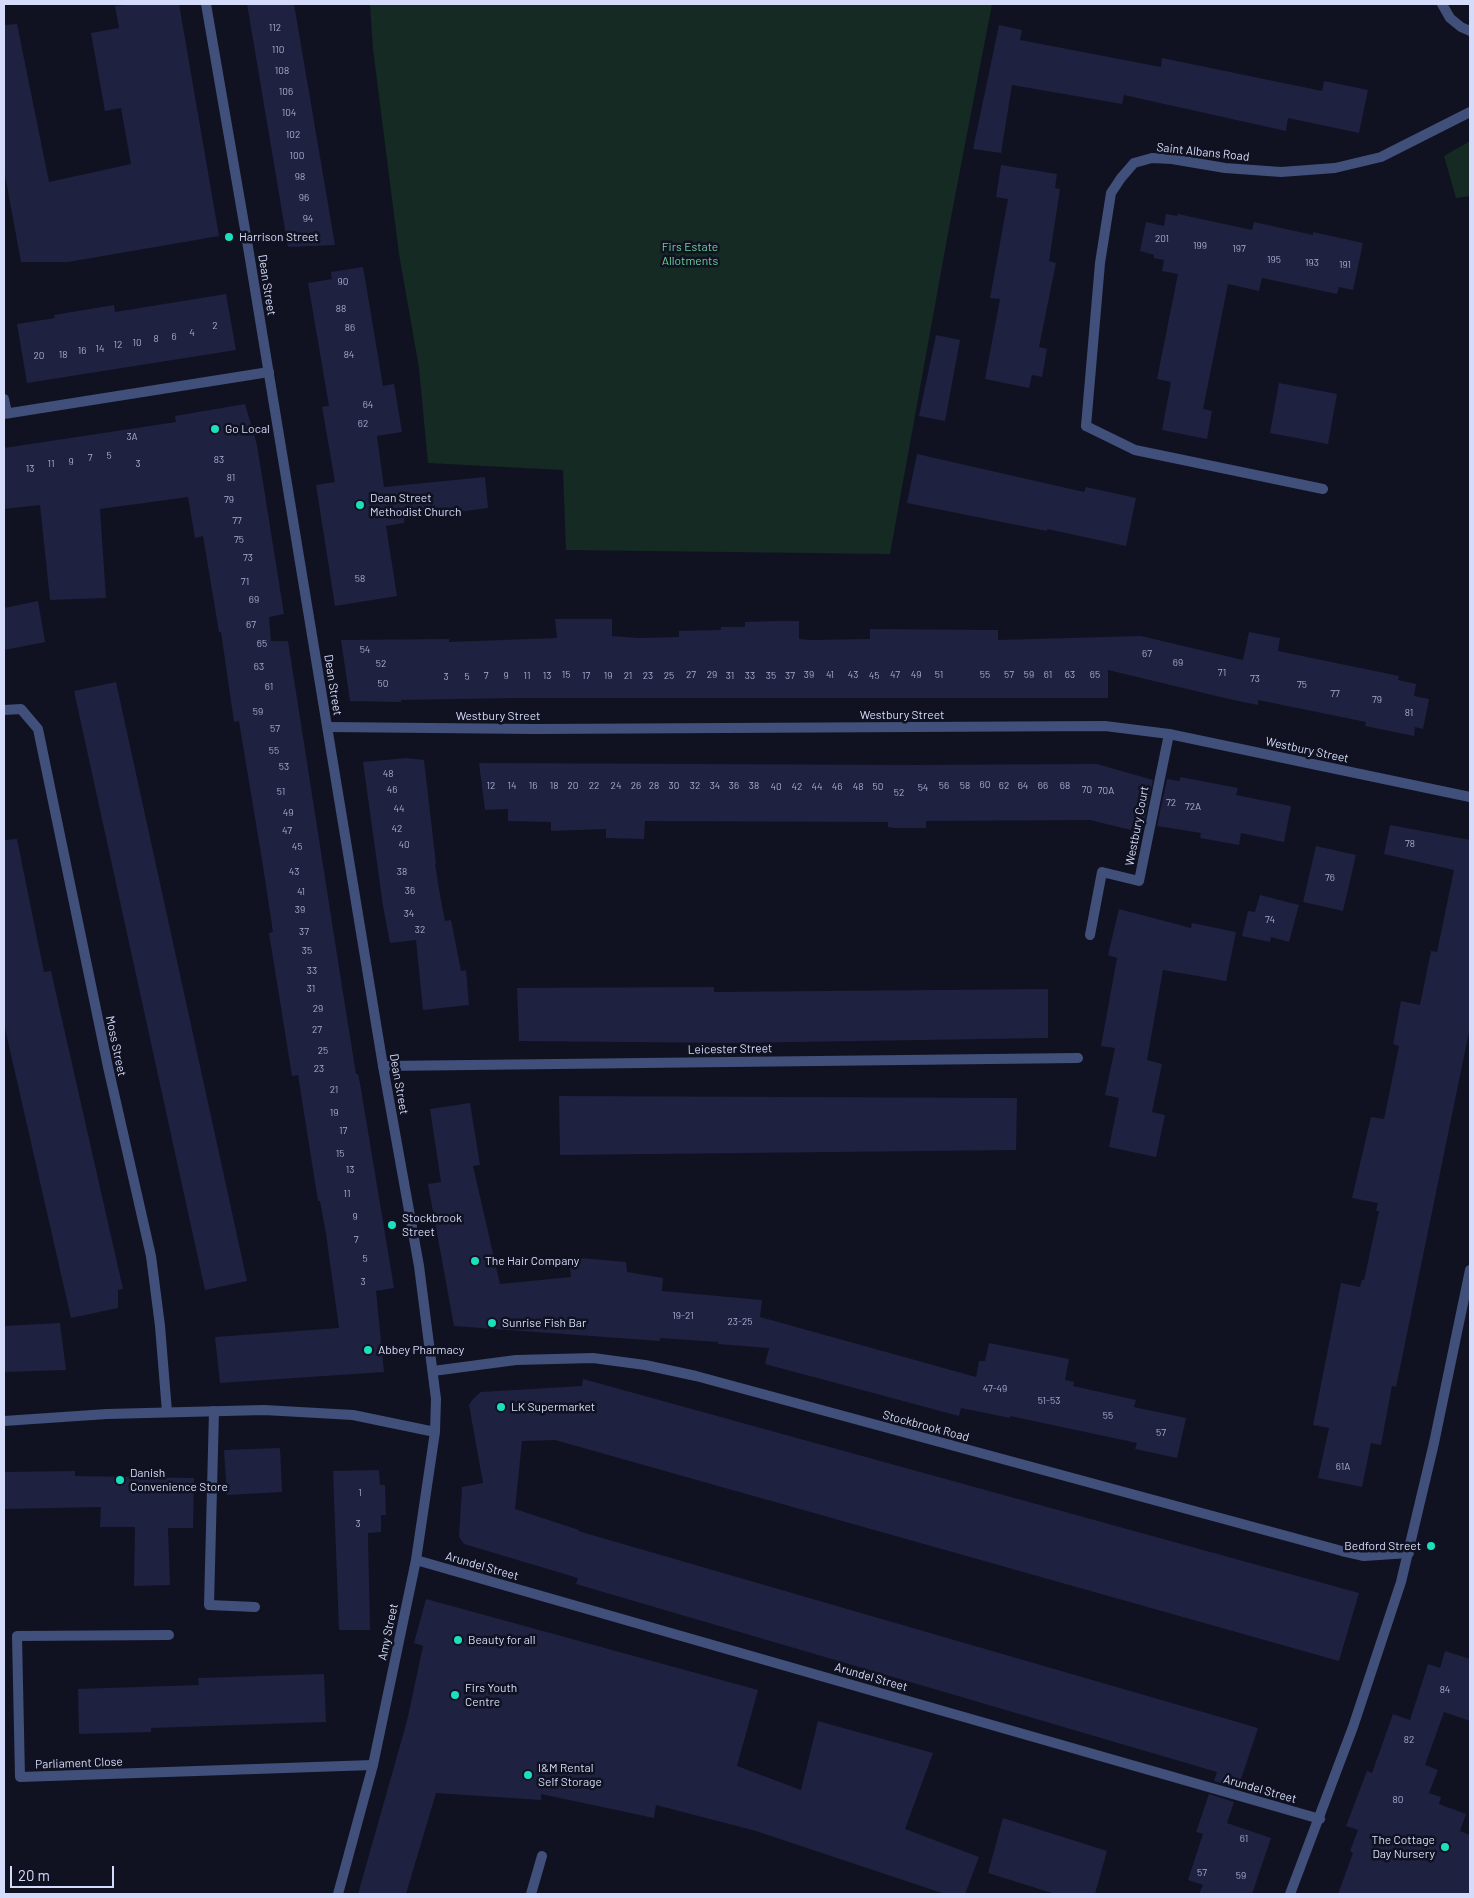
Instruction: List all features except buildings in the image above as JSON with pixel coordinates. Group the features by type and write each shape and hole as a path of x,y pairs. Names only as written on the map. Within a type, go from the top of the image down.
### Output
{"street":[{"name":"Dean Street","path":"206,4 269,372 383,1066 419,1266 433,1371"},
{"path":"1442,4 1450,18 1461,27 1470,30"},
{"name":"Saint Albans Road","path":"1323,489 1135,450 1086,426 1100,264 1111,193 1134,163 1152,158 1172,159 1225,168 1281,172 1335,168 1380,157 1470,112"},
{"path":"4,399 5,414 269,372"},
{"name":"Moss Street","path":"4,710 21,708 38,729 108,1068 151,1256 160,1326 166,1412"},
{"name":"Westbury Street","path":"328,727 535,729 1105,726 1169,734 1470,797"},
{"name":"Westbury Court","path":"1090,935 1102,872 1139,881 1169,734"},
{"name":"Leicester Street","path":"383,1066 1078,1058"},
{"path":"1290,1894 1320,1819 1378,1654 1409,1553 1470,1270"},
{"name":"Stockbrook Road","path":"433,1371 516,1360 593,1358 645,1365 696,1376 1342,1552 1364,1556 1409,1553"},
{"name":"Amy Street","path":"338,1894 373,1765 416,1560 437,1414 433,1371"},
{"path":"4,1421 166,1412 264,1410 353,1415 435,1432"},
{"path":"214,1411 209,1605 255,1607"},
{"name":"Arundel Street","path":"416,1560 1320,1819"},
{"name":"Parliament Close","path":"169,1635 17,1636 20,1777 373,1765"},
{"path":"531,1894 542,1856"}],"green space":[{"name":"Firs Estate Allotments","path":"370,4 992,4 948,233 890,554 566,550 563,470 428,463 419,368 399,254 373,49"},
{"path":"1470,141 1470,196 1456,198 1444,156"}],"place":[{"name":"Harrison Street","path":"229,237"},
{"name":"Go Local","path":"215,429"},
{"name":"Dean Street Methodist Church","path":"360,505"},
{"name":"Stockbrook Street","path":"392,1225"},
{"name":"The Hair Company","path":"475,1261"},
{"name":"Sunrise Fish Bar","path":"492,1323"},
{"name":"Abbey Pharmacy","path":"368,1350"},
{"name":"LK Supermarket","path":"501,1407"},
{"name":"Danish Convenience Store","path":"120,1480"},
{"name":"Bedford Street","path":"1431,1546"},
{"name":"Beauty for all","path":"458,1640"},
{"name":"Firs Youth Centre","path":"455,1695"},
{"name":"I&M Rental Self Storage","path":"528,1775"},
{"name":"The Cottage Day Nursery","path":"1445,1847"}]}
